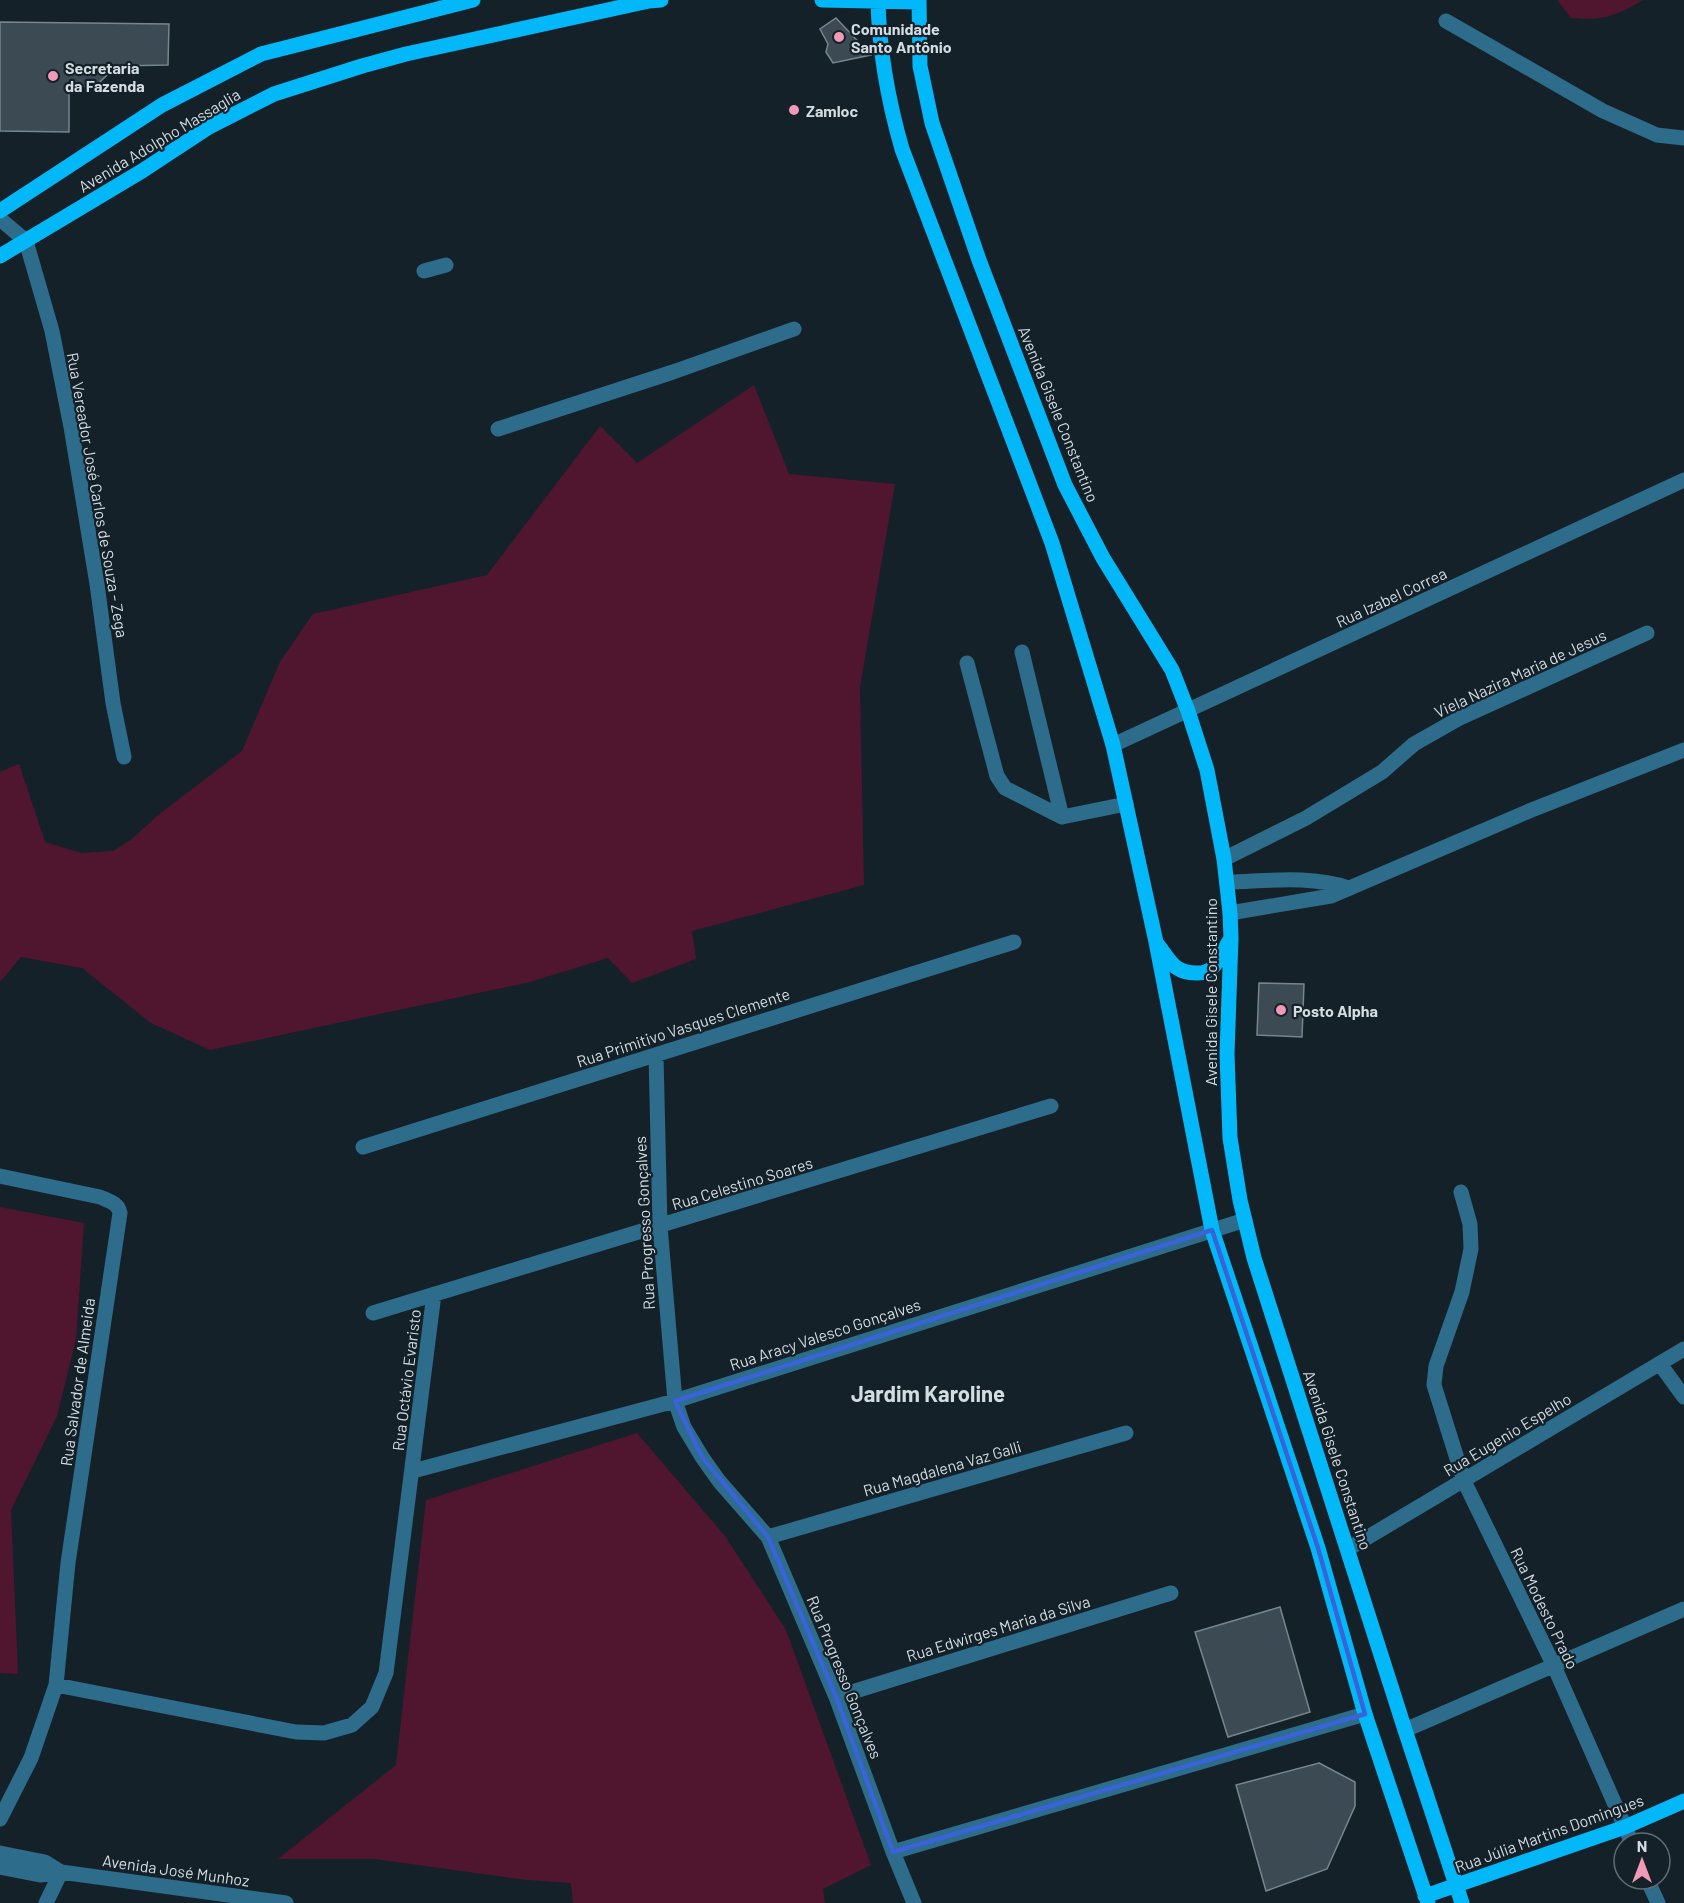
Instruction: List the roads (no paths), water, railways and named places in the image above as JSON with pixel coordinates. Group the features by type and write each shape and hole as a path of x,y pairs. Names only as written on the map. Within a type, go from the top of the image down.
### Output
{"main road":[{"name":"Avenida Adolpho Massaglia","path":"0,211 162,105 261,54 473,0"},
{"name":"Avenida Adolpho Massaglia","path":"0,256 142,171 209,127 274,93 406,54 638,3 661,0"},
{"path":"822,0 919,1"},
{"name":"Avenida Gisele Constantino","path":"878,1 883,61 891,113 902,149 1052,543 1113,745 1156,942 1212,1230 1318,1548 1365,1714 1426,1899"},
{"name":"Avenida Gisele Constantino","path":"919,1 920,66 932,123 979,260 1036,413 1070,495 1103,558 1172,670 1207,770 1224,859 1230,913 1227,1054 1230,1138 1240,1200 1254,1258 1404,1730 1462,1903"},
{"path":"1156,942 1175,968 1187,974 1204,973 1213,968 1231,938"},
{"name":"Rua Júlia Martins Domingues","path":"1426,1899 1456,1886 1625,1827 1684,1801"}],"street":[{"path":"1446,21 1603,111 1657,135 1684,138"},
{"path":"0,219 26,241"},
{"name":"Rua Vereador José Carlos de Souza - Zega","path":"26,241 52,331 67,406 97,584 113,703 124,756"},
{"path":"424,271 446,265"},
{"path":"498,429 673,372 794,329"},
{"name":"Rua Izabel Correa","path":"1113,745 1683,482"},
{"name":"Viela Nazira Maria de Jesus","path":"1224,859 1306,818 1382,772 1414,744 1458,719 1647,633"},
{"path":"1022,652 1062,817"},
{"path":"967,663 997,776 1005,788 1062,817 1126,804"},
{"path":"1230,913 1331,896 1529,812 1684,750"},
{"path":"1227,882 1330,881 1349,888"},
{"name":"Rua Primitivo Vasques Clemente","path":"363,1147 1014,942"},
{"name":"Rua Progresso Gonçalves","path":"656,1055 660,1226 670,1365 675,1401 684,1427 702,1457 719,1481 768,1538 836,1697 914,1903"},
{"name":"Rua Celestino Soares","path":"373,1312 1051,1106"},
{"name":"Rua Salvador de Almeida","path":"0,1176 100,1197 114,1203 119,1207 120,1213 69,1563 56,1685 32,1758 0,1819"},
{"name":"Rua Modesto Prado","path":"1461,1192 1470,1224 1471,1249 1462,1292 1436,1366 1434,1385 1464,1481 1554,1666 1627,1831"},
{"name":"Rua Aracy Valesco Gonçalves","path":"413,1471 675,1401 1245,1220"},
{"name":"Rua Octávio Evaristo","path":"413,1471 434,1294"},
{"name":"Rua Eugenio Espelho","path":"1348,1549 1684,1350"},
{"path":"1660,1364 1684,1397"},
{"name":"Rua Magdalena Vaz Galli","path":"768,1538 1126,1433"},
{"path":"56,1685 296,1731 324,1733 352,1725 372,1707 386,1673 413,1471"},
{"name":"Rua Edwirges Maria da Silva","path":"836,1697 1171,1593"},
{"path":"1404,1730 1684,1609"},
{"path":"893,1851 1365,1714"},
{"name":"Avenida José Munhoz","path":"0,1853 45,1863 61,1872"},
{"name":"Avenida José Munhoz","path":"0,1867 40,1875 61,1872 286,1903"},
{"path":"46,1903 61,1872"}],"place":[{"name":"Comunidade Santo Antônio","path":"839,37"},
{"name":"Secretaria da Fazenda","path":"53,76"},
{"name":"Zamloc","path":"794,110"},
{"name":"Posto Alpha","path":"1281,1010"}],"district":[{"name":"Jardim Karoline","path":"928,1393"}]}
